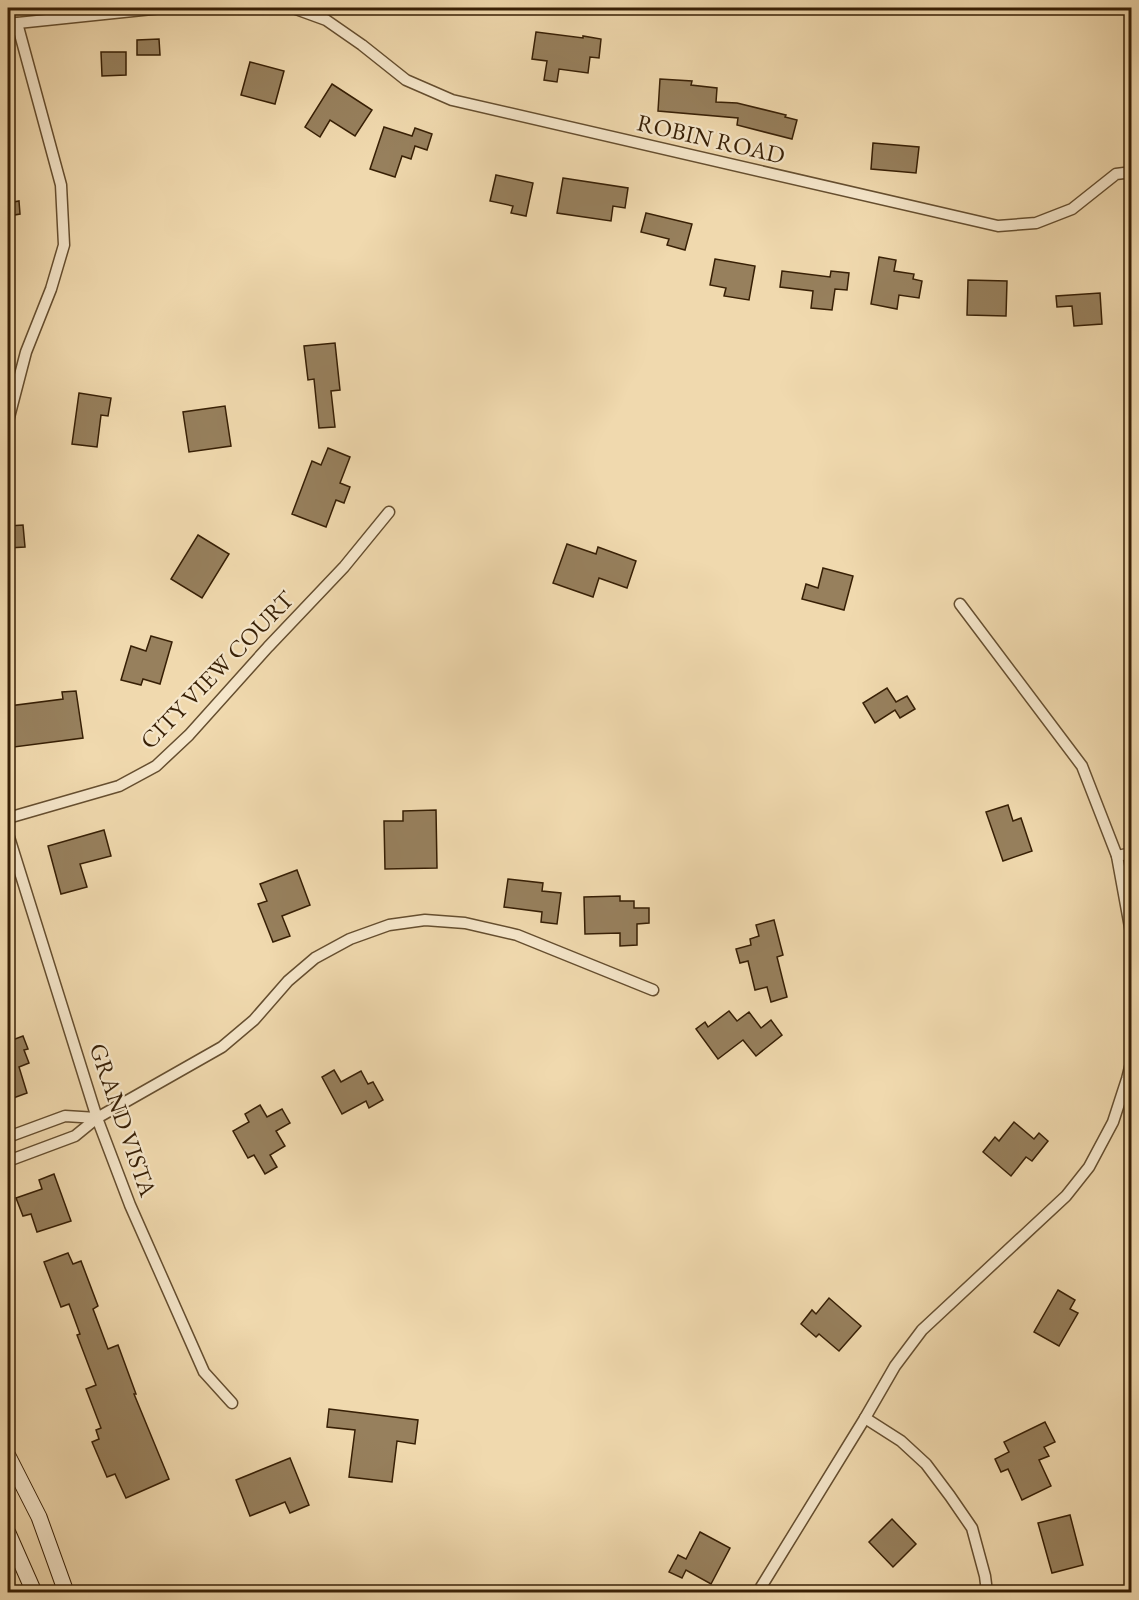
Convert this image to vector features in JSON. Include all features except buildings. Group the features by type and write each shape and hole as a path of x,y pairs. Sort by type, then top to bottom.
{"main road":[{"path":"8,1456 39,1517 66,1593"},
{"path":"8,1533 34,1593"}],"street":[{"path":"8,421 26,352 51,289 64,245 61,185 12,24 162,8"},
{"name":"ROBIN ROAD","path":"293,8 326,20 406,80 452,100 998,226 1036,223 1045,220 1072,209 1116,174 1131,172"},
{"name":"CITY VIEW COURT","path":"8,818 120,786 156,766 189,735 344,567 389,512"},
{"path":"960,604 1082,766 1117,856 1131,938"},
{"name":"GRAND VISTA","path":"8,834 97,1118 130,1205 204,1372 232,1403"},
{"path":"1117,856 1131,853"},
{"path":"8,1161 75,1136 97,1118 222,1047 254,1020 288,981 315,958 350,939 389,925 425,920 465,923 517,935 653,990"},
{"path":"758,1593 895,1366 922,1330 1066,1196 1089,1167 1113,1122 1131,1059"},
{"path":"8,1137 65,1116 97,1118"},
{"path":"865,1418 901,1442 926,1464 972,1527 985,1576 987,1593"}]}
